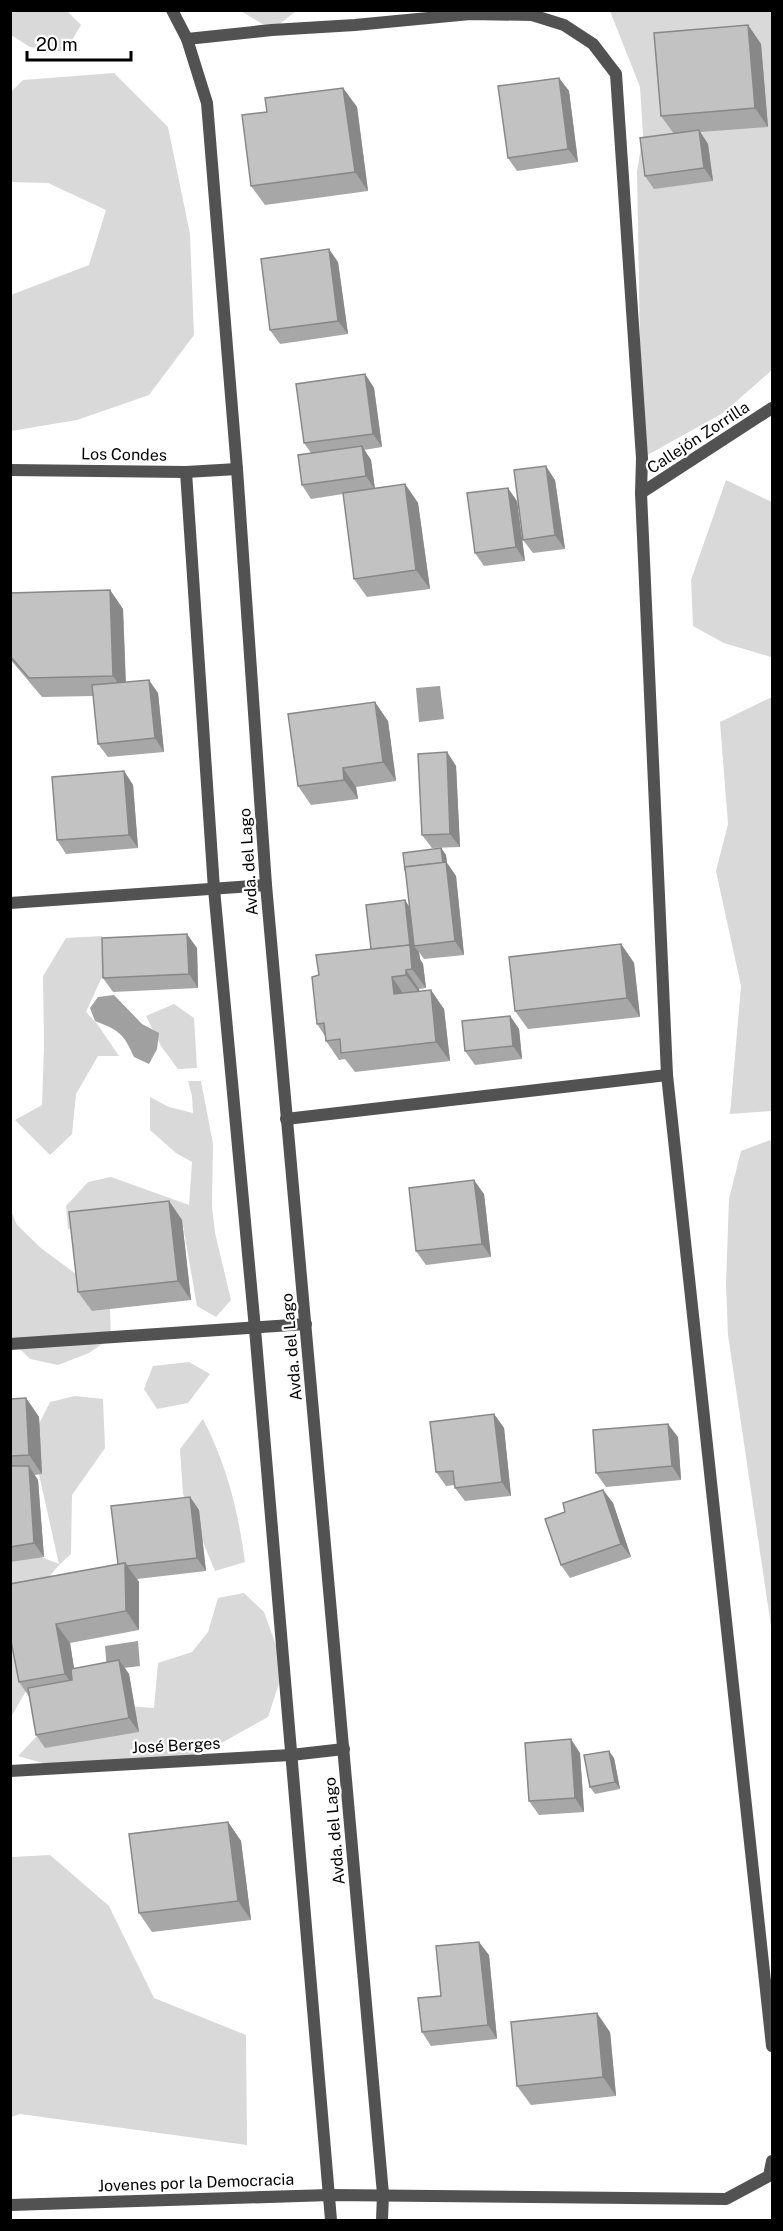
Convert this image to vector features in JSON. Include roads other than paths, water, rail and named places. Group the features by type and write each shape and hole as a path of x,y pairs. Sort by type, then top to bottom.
{"street":[{"name":"Avda. del Lago","path":"172,10 187,39 207,103 237,470 266,885 383,2194 382,2220"},
{"path":"187,39 470,14 532,15 564,25 593,44 616,74 642,458 641,493 667,1075 772,2046"},
{"name":"Callejón Zorrilla","path":"641,493 772,408"},
{"name":"Los Condes","path":"10,470 186,472 237,470"},
{"path":"186,472 214,889 255,1329 331,2220"},
{"path":"10,903 266,885"},
{"path":"286,1119 667,1075"},
{"path":"10,1344 306,1324"},
{"name":"José Berges","path":"10,1771 291,1755 344,1749"},
{"name":"Jovenes por la Democracia","path":"10,2205 330,2194 726,2199 769,2176 772,2161"}]}
